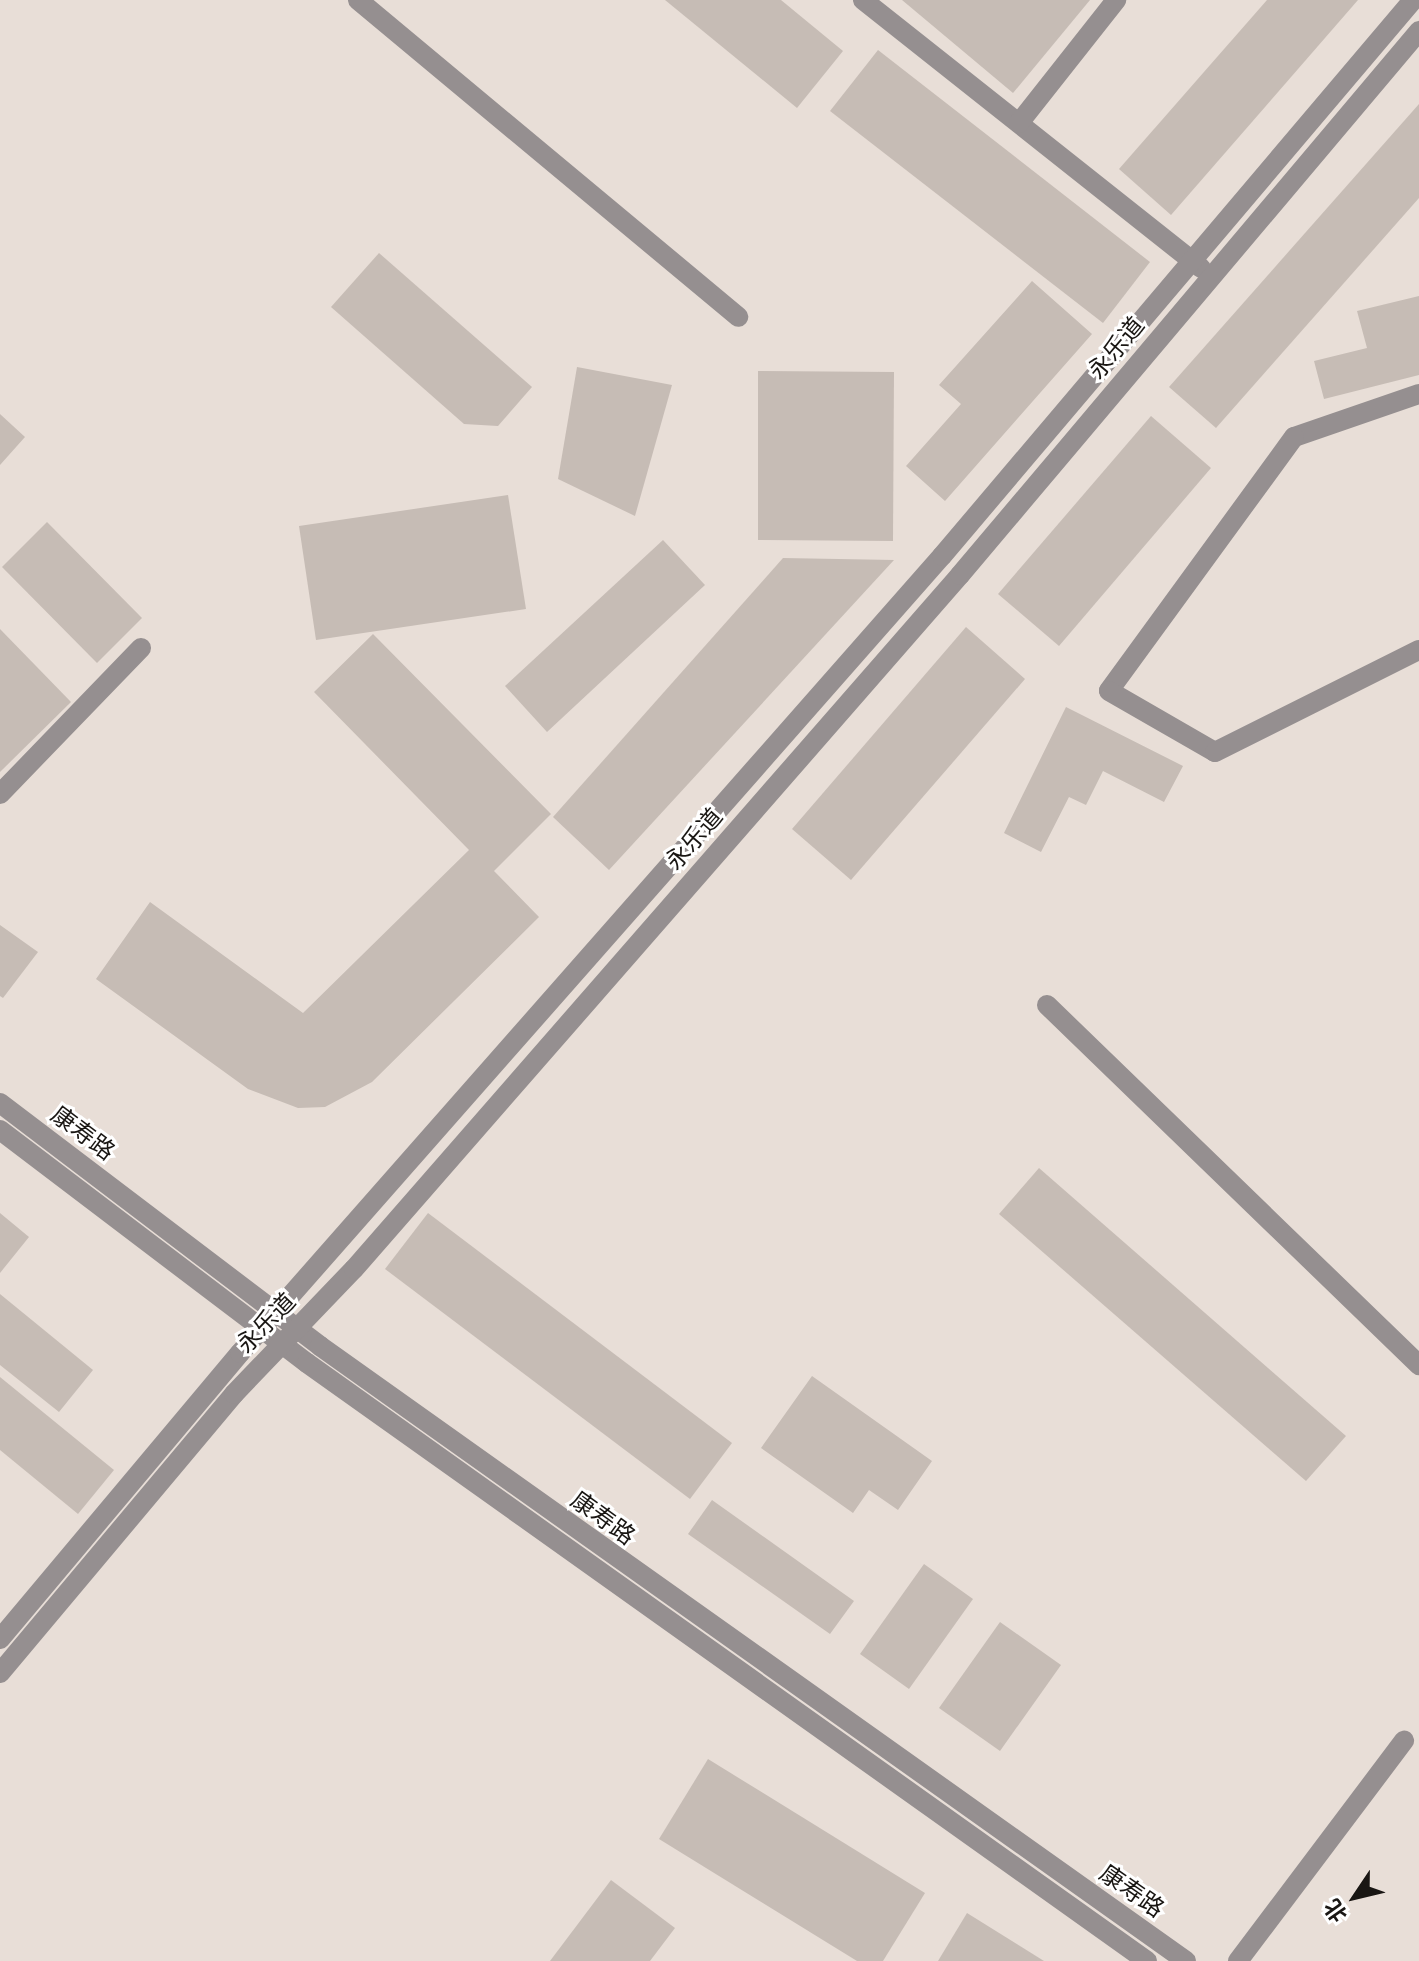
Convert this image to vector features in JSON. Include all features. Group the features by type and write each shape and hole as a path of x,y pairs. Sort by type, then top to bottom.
{"street":[{"path":"358,0 738,317"},
{"path":"863,0 1211,276"},
{"path":"1019,123 1116,0"},
{"name":"永乐道","path":"0,1639 263,1330 1413,0"},
{"name":"永乐道","path":"0,1673 281,1344 960,575 1419,31"},
{"path":"1419,394 1294,437 1109,691 1215,752 1419,650"},
{"path":"0,794 141,648"},
{"path":"1047,1005 1419,1365"},
{"name":"康寿路","path":"0,1103 297,1328 1186,1961"},
{"name":"康寿路","path":"0,1130 281,1344 1147,1961"},
{"path":"1238,1961 1404,1741"}],"building":[{"path":"665,0 781,0 843,51 797,108"},
{"path":"902,0 1090,0 1013,93"},
{"path":"1267,0 1358,0 1171,215 1119,169"},
{"path":"878,50 1150,262 1103,323 830,111"},
{"path":"1419,104 1419,198 1216,428 1169,387"},
{"path":"379,253 532,387 498,426 464,424 331,307"},
{"path":"1032,281 1092,334 945,501 906,466 961,404 939,385"},
{"path":"1419,296 1419,375 1324,399 1314,361 1367,348 1357,311"},
{"path":"577,367 672,385 635,516 558,479"},
{"path":"758,371 894,372 893,541 758,540"},
{"path":"0,414 25,437 0,465"},
{"path":"1151,416 1211,468 1059,646 998,594"},
{"path":"508,495 526,609 316,640 299,526"},
{"path":"47,522 142,618 97,663 2,567"},
{"path":"663,540 705,585 547,732 505,686"},
{"path":"783,558 894,560 609,870 553,817"},
{"path":"966,627 1025,679 851,880 792,829"},
{"path":"0,629 71,702 0,772"},
{"path":"373,634 551,814 494,871 539,917 372,1082 325,1107 298,1108 248,1089 96,979 150,902 303,1013 469,850 314,692"},
{"path":"1066,707 1183,766 1164,802 1103,771 1086,805 1069,797 1041,852 1004,833"},
{"path":"0,925 38,952 3,998 0,996"},
{"path":"1039,1168 1346,1436 1306,1481 999,1214"},
{"path":"0,1213 29,1237 0,1273"},
{"path":"428,1213 732,1443 690,1499 385,1269"},
{"path":"0,1294 93,1370 59,1412 0,1365"},
{"path":"812,1376 932,1461 898,1510 869,1490 853,1513 761,1448"},
{"path":"0,1377 114,1470 78,1514 0,1450"},
{"path":"712,1500 854,1601 830,1634 688,1534"},
{"path":"924,1564 973,1599 909,1689 860,1654"},
{"path":"1000,1622 1061,1665 1000,1751 939,1708"},
{"path":"708,1759 925,1893 883,1961 857,1961 659,1839"},
{"path":"611,1880 675,1928 650,1961 550,1961"},
{"path":"967,1913 1044,1961 938,1961"}]}
